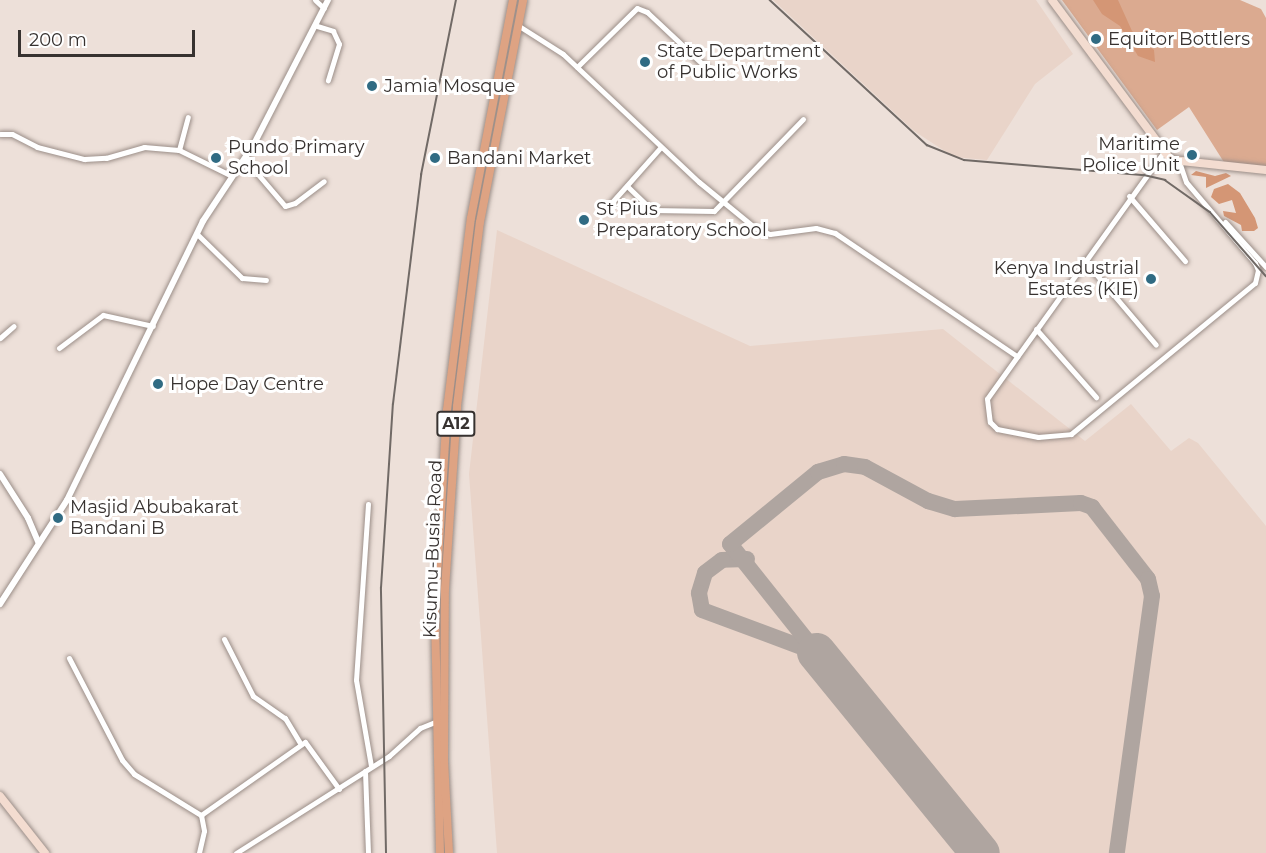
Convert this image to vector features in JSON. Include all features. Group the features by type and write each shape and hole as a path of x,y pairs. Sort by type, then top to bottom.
{"highway":[{"name":"Kisumu-Busia Road","path":"440,853 435,722 438,522 453,350 472,206 513,0"},
{"name":"Kisumu-Busia Road","path":"449,853 444,760 445,589 457,406 480,222 523,0"}],"main road":[{"path":"1052,0 1163,153 1179,162 1266,170"},
{"path":"0,796 45,853"}],"street":[{"path":"315,0 324,8"},
{"path":"0,604 67,501 197,234 244,158 317,26 328,0"},
{"path":"577,67 637,8 647,12 712,73"},
{"path":"317,26 333,32 339,44 328,80"},
{"path":"519,26 549,43 661,147 754,227 770,234 816,228 835,233 1017,356"},
{"path":"180,150 188,117"},
{"path":"627,186 648,207 658,211 714,211 803,119"},
{"path":"0,134 12,134 37,147 84,159 106,158 144,147 180,150 232,176"},
{"path":"605,210 661,147"},
{"path":"1163,153 1129,196 987,399 990,422 1007,434 1055,438 1071,434 1254,283 1258,270 1255,263 1221,220 1186,182 1179,162"},
{"path":"244,158 285,206 295,203 324,181"},
{"path":"1129,196 1185,261"},
{"path":"1221,220 1239,235 1266,267"},
{"path":"197,234 242,278 266,280"},
{"path":"1084,260 1156,345"},
{"path":"59,348 103,315 153,326"},
{"path":"0,338 14,326"},
{"path":"1036,329 1096,397"},
{"path":"0,474 28,518 38,543"},
{"path":"368,504 357,680 371,766"},
{"path":"224,639 253,696 285,718 300,743 309,745 339,789"},
{"path":"69,658 128,767 158,790 201,815 204,831 199,853"},
{"path":"236,853 339,789 420,728 435,722"},
{"path":"201,815 300,743"},
{"path":"365,771 368,853"}],"shaded area":[{"path":"773,0 1036,0 1073,54 1035,84 987,160 954,157 914,131"},
{"path":"1062,0 1240,0 1261,9 1266,18 1266,170 1227,167 1189,107 1157,130"},
{"path":"1093,0 1118,0 1132,31 1154,50 1155,62 1138,56 1120,26 1102,14"},
{"path":"1196,171 1215,176 1226,173 1231,176 1206,188 1206,177 1191,175"},
{"path":"1228,184 1240,193 1255,218 1258,228 1254,231 1242,231 1241,225 1224,216 1223,211 1236,213 1232,200 1219,204 1211,197 1214,189"},
{"path":"497,230 750,346 943,329 1085,441 1131,404 1171,451 1189,438 1198,443 1266,526 1266,853 497,853 469,474"}],"taxiway":[{"path":"816,652 730,544 818,472 844,464 865,467 928,501 955,509 1081,503 1092,507 1148,579 1152,596 1117,853"},
{"path":"747,559 722,560 705,573 699,593 702,610 815,652"}],"runway":[{"path":"816,652 980,853"}],"railway":[{"path":"386,853 381,588 393,404 421,175 456,0"},
{"path":"770,0 927,145 964,160 1144,175 1165,180 1210,212 1266,276"}],"place":[{"name":"Equitor Bottlers","path":"1096,39"},
{"name":"State Department of Public Works","path":"645,62"},
{"name":"Jamia Mosque","path":"372,86"},
{"name":"Maritime Police Unit","path":"1192,155"},
{"name":"Pundo Primary School","path":"216,158"},
{"name":"Bandani Market","path":"435,158"},
{"name":"St Pius Preparatory School","path":"584,220"},
{"name":"Kenya Industrial Estates (KIE)","path":"1151,279"},
{"name":"Hope Day Centre","path":"158,384"},
{"name":"Masjid Abubakarat Bandani B","path":"58,518"}]}
